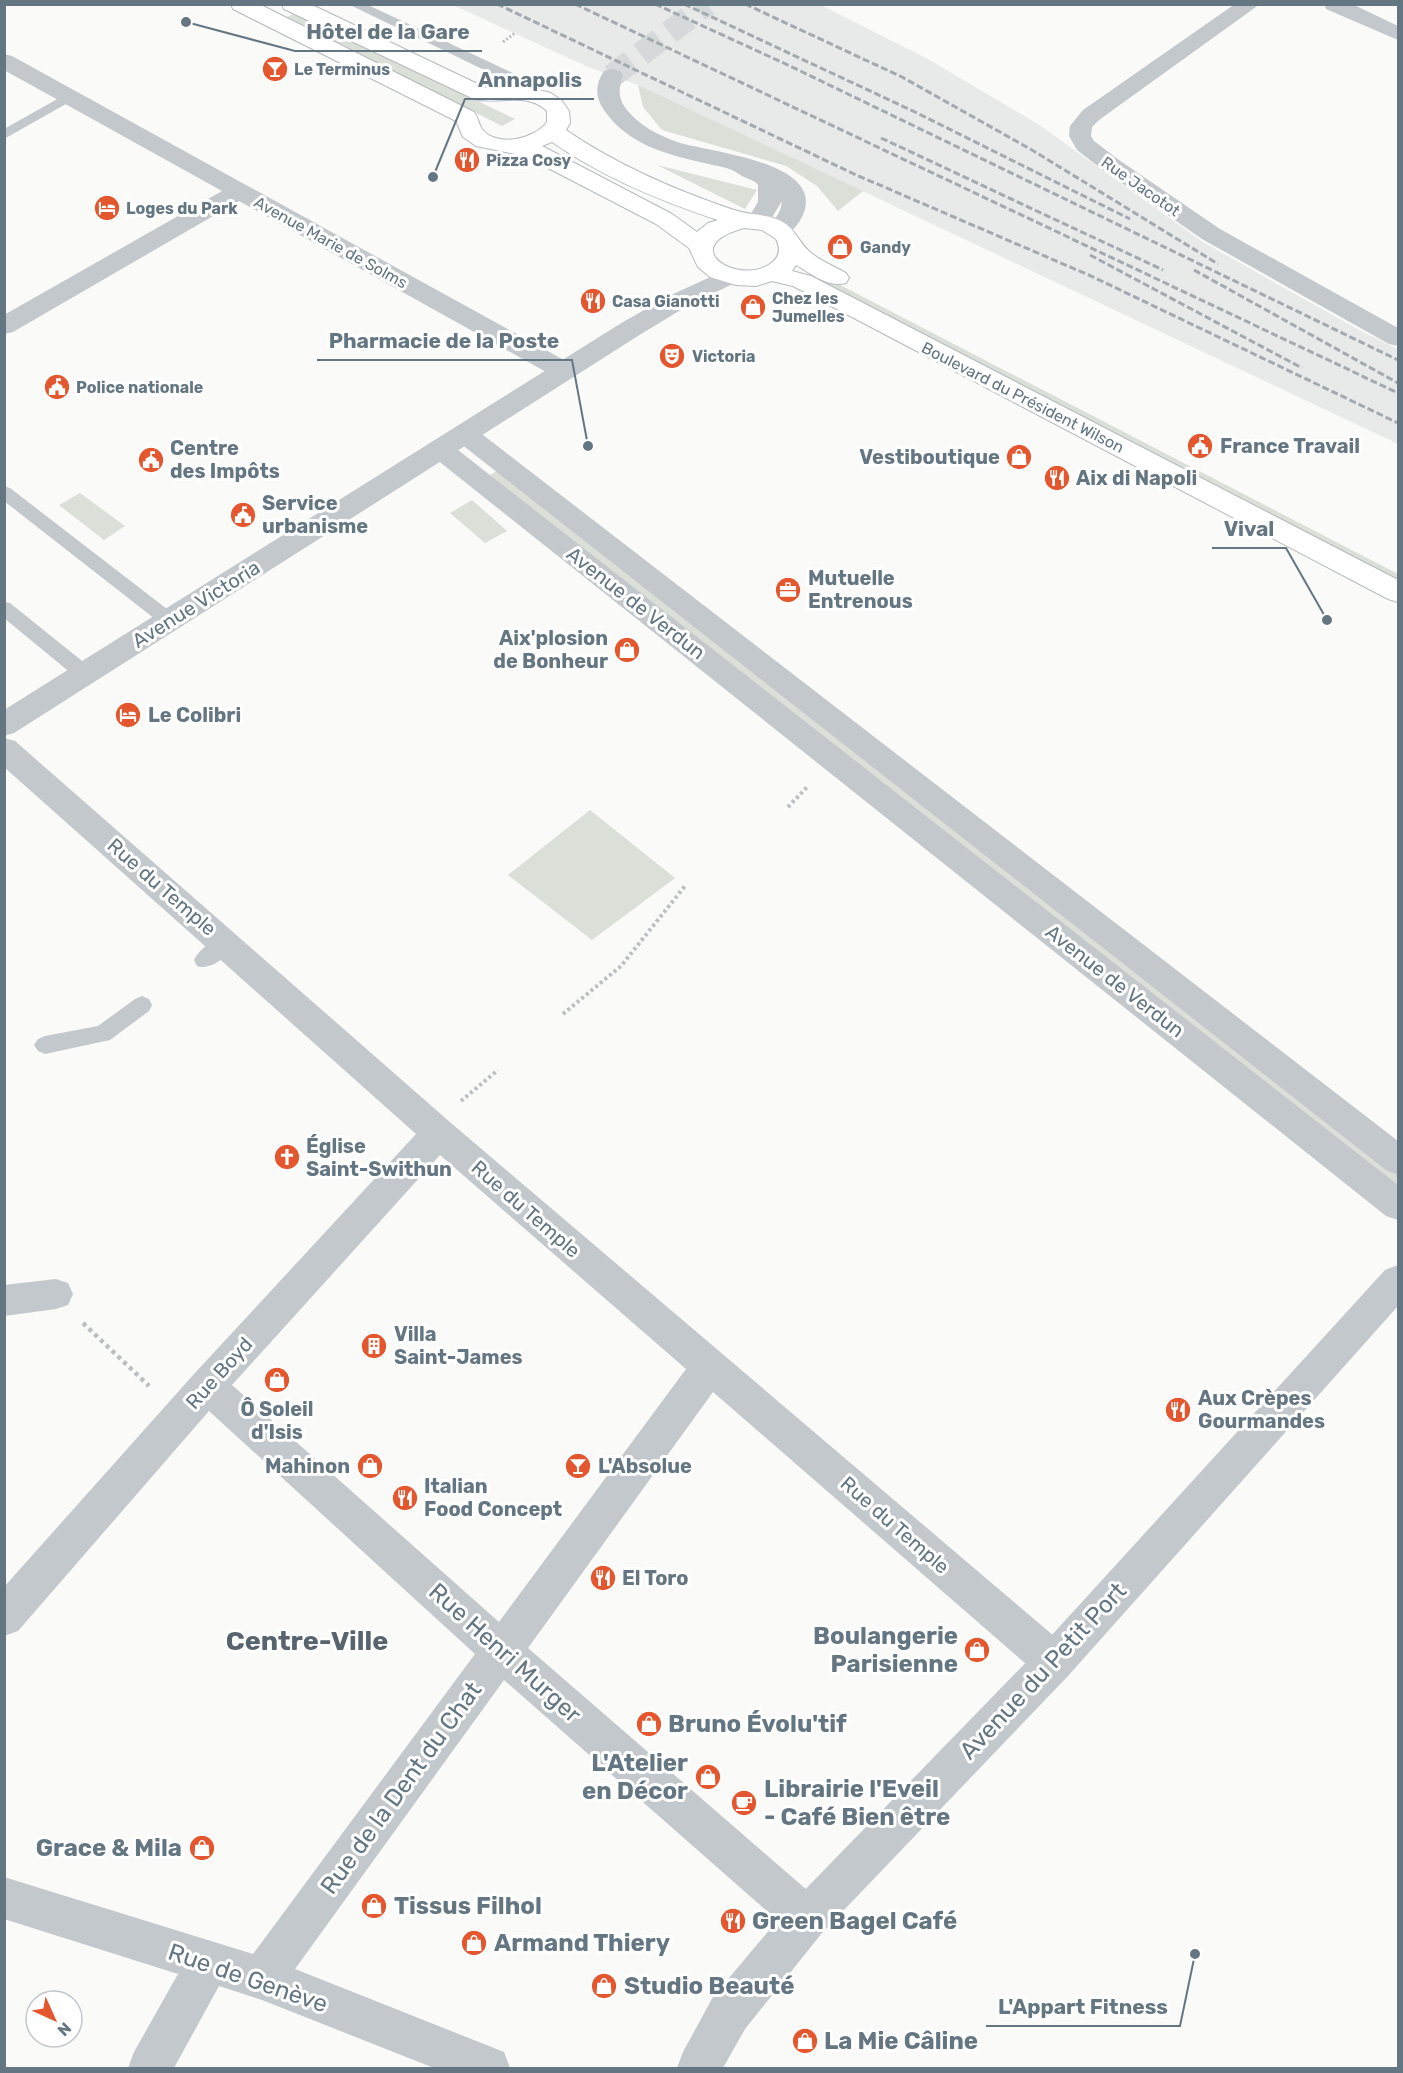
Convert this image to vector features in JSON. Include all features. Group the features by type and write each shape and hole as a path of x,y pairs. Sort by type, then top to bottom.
{"main road":[{"path":"241,4 466,117 467,126 472,135 483,141 533,152 664,219 700,245"},
{"path":"292,4 482,94 530,94 548,100 556,107 560,115 554,132 530,144 514,146"},
{"name":"Boulevard du Président Wilson","path":"554,132 612,165 671,194 768,231 803,259 826,272 1398,567"},
{"path":"714,228 768,231 791,258 773,273 760,277 720,272 700,254 700,245 705,236 714,228"},
{"name":"Boulevard du Président Wilson","path":"773,273 802,281 1398,592"}],"street":[{"name":"Rue Jacotot","path":"1250,4 1090,115 1081,126 1080,136 1085,145 1110,165 1211,234 1398,338"},
{"path":"1334,4 1398,34"},
{"name":"Avenue Marie de Solms","path":"4,61 564,371"},
{"path":"612,76 606,88 609,98 624,122 635,130 668,146 774,174 787,184 794,195 796,205 792,216 768,231"},
{"path":"4,326 240,191"},
{"name":"Avenue Victoria","path":"4,725 632,328 680,300 720,272"},
{"name":"Avenue de Verdun","path":"453,441 857,738 1398,1160"},
{"name":"Avenue de Verdun","path":"453,441 831,757 1398,1205"},
{"path":"831,757 857,738"},
{"name":"Rue du Temple","path":"4,749 215,951 438,1133 1054,1662"},
{"name":"Rue Boyd","path":"4,1617 180,1415 438,1133"},
{"name":"Avenue du Petit Port","path":"699,2068 729,2013 807,1917 1054,1662 1398,1281"},
{"path":"4,1301 56,1294"},
{"name":"Rue de la Dent du Chat","path":"262,1978 710,1366"},
{"name":"Rue Henri Murger","path":"207,1386 501,1651 807,1917"},
{"name":"Rue de Genève","path":"4,1898 262,1978 488,2068"},
{"path":"150,2068 209,1962"}],"lane":[{"path":"354,4 514,79 530,94"},
{"path":"4,135 68,97"},
{"path":"4,492 170,621"},
{"path":"4,608 85,674"},
{"path":"45,1045 103,1034 142,1005"}],"path":[{"path":"563,1014 621,966 684,886"},
{"path":"56,1294 89,1330 180,1415"}],"shaded area":[{"path":"453,5 821,5 926,58 1038,124 1203,242 1361,331 1398,349 1398,444 638,85 586,66"},
{"path":"295,13 515,119 502,126 287,17"},
{"path":"638,85 863,191 838,211 817,186 786,166 662,130 643,107"},
{"path":"657,165 757,190 745,209"},
{"path":"817,273 1398,574 1398,587 808,279"},
{"path":"498,470 1398,1174 1398,1189 866,785 489,476"},
{"path":"80,493 125,526 104,540 59,505"},
{"path":"472,500 507,531 485,543 450,513"},
{"path":"590,810 675,878 592,940 508,875"}],"tunnel":[{"path":"612,76 707,4"}],"railway":[{"path":"497,4 854,174 1091,276 1398,423"},
{"path":"575,4 1398,393"},
{"path":"655,4 790,66 1398,360"},
{"path":"684,4 915,112 1130,219"},
{"path":"745,4 902,77 1032,150 1218,264"},
{"path":"881,138 1163,270"},
{"path":"1090,255 1302,368"},
{"path":"1194,270 1398,383"}],"place":[{"name":"Hôtel de la Gare","path":"186,22"},
{"name":"Le Terminus","path":"275,69"},
{"name":"Pizza Cosy","path":"467,160"},
{"name":"Annapolis","path":"433,177"},
{"name":"Loges du Park","path":"107,208"},
{"name":"Gandy","path":"840,247"},
{"name":"Casa Gianotti","path":"593,301"},
{"name":"Chez les Jumelles","path":"753,307"},
{"name":"Victoria","path":"672,356"},
{"name":"Police nationale","path":"57,387"},
{"name":"Pharmacie de la Poste","path":"588,446"},
{"name":"France Travail","path":"1200,446"},
{"name":"Vestiboutique","path":"1019,457"},
{"name":"Centre des Impôts","path":"151,460"},
{"name":"Aix di Napoli","path":"1057,478"},
{"name":"Service urbanisme","path":"243,515"},
{"name":"Mutuelle Entrenous","path":"788,590"},
{"name":"Vival","path":"1327,620"},
{"name":"Aix'plosion de Bonheur","path":"627,650"},
{"name":"Le Colibri","path":"128,715"},
{"name":"Église Saint-Swithun","path":"287,1157"},
{"name":"Villa Saint-James","path":"374,1346"},
{"name":"Ô Soleil d'Isis","path":"277,1380"},
{"name":"Aux Crèpes Gourmandes","path":"1178,1410"},
{"name":"Mahinon","path":"370,1466"},
{"name":"L'Absolue","path":"578,1466"},
{"name":"Italian Food Concept","path":"405,1498"},
{"name":"El Toro","path":"603,1578"},
{"name":"Boulangerie Parisienne","path":"977,1650"},
{"name":"Bruno Évolu'tif","path":"649,1724"},
{"name":"L'Atelier en Décor","path":"708,1777"},
{"name":"Librairie l'Eveil - Café Bien être","path":"744,1803"},
{"name":"Grace & Mila","path":"202,1848"},
{"name":"Tissus Filhol","path":"374,1906"},
{"name":"Green Bagel Café","path":"733,1921"},
{"name":"Armand Thiery","path":"474,1943"},
{"name":"L'Appart Fitness","path":"1195,1954"},
{"name":"Studio Beauté","path":"604,1986"},
{"name":"La Mie Câline","path":"805,2041"}],"district":[{"name":"Centre-Ville","path":"307,1641"}]}
